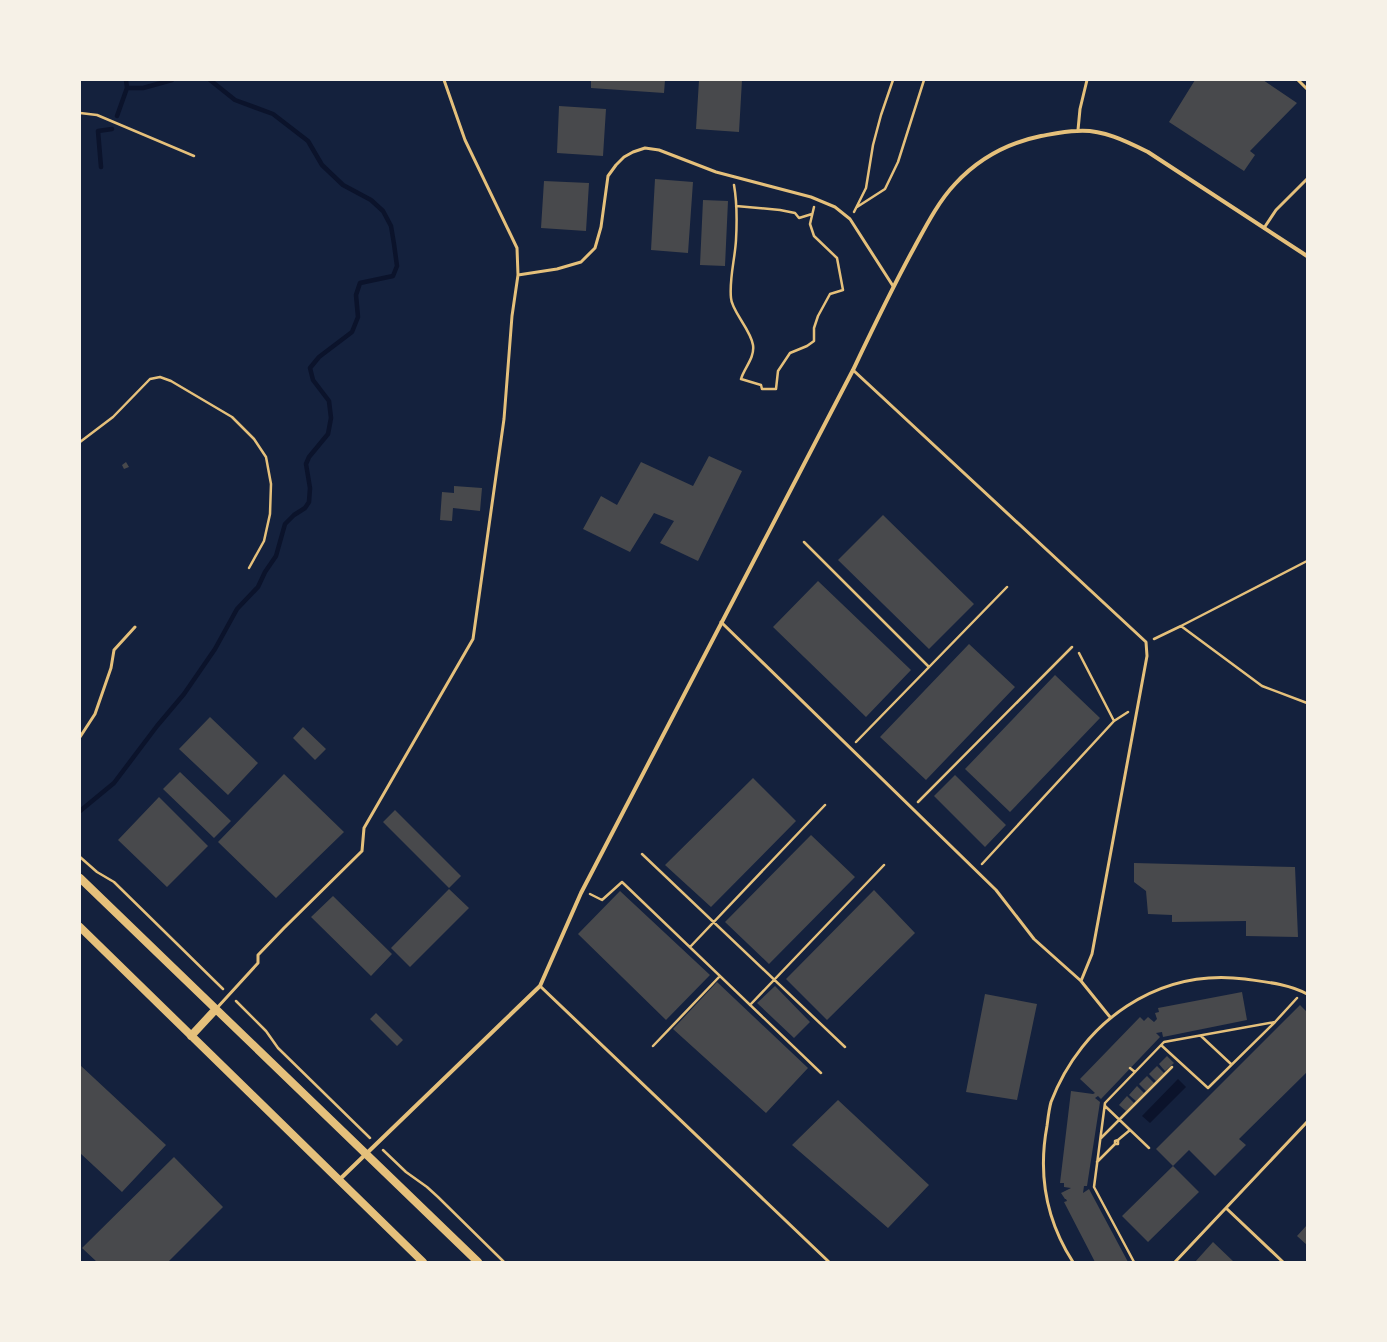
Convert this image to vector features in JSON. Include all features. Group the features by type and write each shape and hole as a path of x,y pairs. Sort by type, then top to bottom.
{"main road":[{"path":"80,878 478,1262"},
{"path":"80,927 424,1262"},
{"path":"191,1036 216,1009"}],"street":[{"path":"339,1180 540,986 582,890 853,370 893,286 926,226 954,184 971,168 993,153 1010,145 1032,138 1078,130 1106,134 1148,152 1307,256"}],"lane":[{"path":"216,1009 258,963 258,955 362,851 364,828 473,639 504,419 512,316 518,275 517,248 465,140 444,80"},
{"path":"1078,130 1080,109 1087,80"},
{"path":"1298,80 1307,89"},
{"path":"518,275 557,269 581,262 595,248 601,227 608,176 616,164 624,157 645,148 659,150 716,172 816,199 834,207 850,219 893,286"},
{"path":"1264,228 1276,210 1307,179"},
{"path":"853,370 1146,642 1147,656 1092,954 1081,981"},
{"path":"721,622 996,890 1034,939 1081,981 1110,1017"},
{"path":"80,737 95,714 111,668 114,650 135,627"},
{"path":"1073,1262 1062,1245 1049,1210 1043,1181 1043,1144 1051,1103 1066,1069 1085,1042 1110,1017 1141,997 1176,984 1206,978 1235,978 1270,982 1307,994"},
{"path":"540,986 829,1262"},
{"path":"1175,1262 1307,1122"},
{"path":"1226,1208 1283,1262"}],"path":[{"path":"850,219 866,188 873,145 893,80"},
{"path":"857,206 885,189 898,162 924,80"},
{"path":"80,113 97,115 194,156"},
{"path":"732,176 736,206 736,240 730,286 730,300 745,325 753,345 751,359 741,380 761,385 762,389 776,389 778,371 790,353 807,346 814,341 814,328 818,316 830,294 843,290 837,258 814,236 810,224 816,199"},
{"path":"736,206 780,210 795,213 799,218 813,214"},
{"path":"80,442 113,417 150,380 160,377 170,381 232,418 254,439 266,458 271,484 270,514 264,541 249,568"},
{"path":"804,542 929,668"},
{"path":"1146,642 1181,626 1307,561"},
{"path":"850,748 1007,587"},
{"path":"1181,626 1262,686 1307,703"},
{"path":"912,808 1072,647"},
{"path":"1079,653 1114,721"},
{"path":"977,871 1114,721 1138,705"},
{"path":"690,946 825,805"},
{"path":"642,854 845,1047"},
{"path":"80,857 97,872 114,882 219,984"},
{"path":"750,1005 884,865"},
{"path":"582,890 602,900 622,882 821,1073"},
{"path":"652,1046 720,976"},
{"path":"1161,1045 1208,1088 1303,992"},
{"path":"243,1008 266,1032 278,1048 354,1122"},
{"path":"1134,1262 1094,1187 1105,1103 1164,1042 1275,1022"},
{"path":"1201,1035 1231,1064"},
{"path":"1100,1138 1172,1067"},
{"path":"1130,1068 1134,1072"},
{"path":"1105,1106 1149,1148"},
{"path":"1097,1162 1115,1144 1115,1141 1130,1130"},
{"path":"406,1172 427,1187 504,1262"}],"water":[{"path":"1178,1079 1186,1087 1150,1123 1142,1116"}],"building":[{"path":"591,80 665,80 664,93 591,88"},
{"path":"699,80 742,80 739,132 696,129"},
{"path":"1195,80 1263,80 1297,103 1250,151 1255,155 1244,171 1169,122"},
{"path":"559,106 606,109 603,156 557,153"},
{"path":"655,179 693,182 688,253 651,250"},
{"path":"544,181 589,183 586,231 541,228"},
{"path":"703,200 728,201 725,266 700,265"},
{"path":"709,456 742,471 698,561 660,543 674,521 654,513 630,552 583,529 601,496 617,505 641,462 693,486"},
{"path":"126,462 129,467 124,469 122,465"},
{"path":"454,486 482,488 480,511 453,508 452,521 440,520 442,492 454,493"},
{"path":"883,515 974,604 929,649 838,560"},
{"path":"818,581 911,670 866,717 773,627"},
{"path":"969,644 1015,687 926,780 880,737"},
{"path":"1055,675 1100,718 1010,812 965,769"},
{"path":"210,717 258,763 228,795 179,749"},
{"path":"303,727 326,749 315,760 293,738"},
{"path":"180,772 231,821 214,838 163,789"},
{"path":"284,774 344,832 276,898 218,842"},
{"path":"955,775 1006,825 985,847 934,796"},
{"path":"753,778 796,821 711,907 665,865"},
{"path":"159,797 208,846 167,887 118,840"},
{"path":"395,810 461,876 449,888 383,822"},
{"path":"811,835 855,877 769,964 725,922"},
{"path":"1134,863 1295,867 1298,937 1246,936 1246,921 1172,922 1172,915 1148,914 1146,891 1134,882"},
{"path":"449,889 469,908 410,967 391,948"},
{"path":"874,890 915,933 827,1020 786,979"},
{"path":"620,891 710,975 666,1020 578,934"},
{"path":"333,896 392,954 371,976 311,917"},
{"path":"717,982 808,1068 766,1113 673,1029"},
{"path":"775,986 810,1022 794,1038 757,1003"},
{"path":"1242,992 1247,1020 1163,1037 1162,1032 1156,1033 1160,1037 1101,1099 1098,1096 1095,1098 1100,1102 1087,1186 1084,1186 1083,1193 1089,1189 1128,1262 1095,1262 1064,1202 1067,1201 1061,1193 1071,1188 1064,1187 1064,1183 1060,1183 1071,1091 1095,1093 1080,1079 1140,1017 1144,1021 1148,1017 1154,1022 1157,1019 1155,1013 1159,1012 1158,1008"},
{"path":"985,994 1037,1004 1017,1100 966,1092"},
{"path":"1300,1005 1307,1012 1307,1072 1239,1139 1246,1145 1215,1176 1189,1150 1173,1166 1156,1149"},
{"path":"376,1013 403,1040 397,1046 370,1019"},
{"path":"1167,1056 1174,1063 1165,1071 1159,1064"},
{"path":"80,1065 166,1145 122,1192 80,1153"},
{"path":"1157,1066 1164,1073 1156,1081 1149,1074"},
{"path":"1147,1076 1154,1083 1146,1091 1139,1084"},
{"path":"1137,1086 1144,1093 1136,1101 1129,1095"},
{"path":"1127,1096 1134,1103 1126,1111 1119,1105"},
{"path":"838,1100 929,1185 888,1228 792,1145"},
{"path":"174,1157 223,1207 168,1262 97,1262 82,1248"},
{"path":"1173,1166 1199,1192 1148,1242 1122,1216"},
{"path":"1307,1225 1307,1245 1297,1236"},
{"path":"1213,1242 1234,1262 1195,1262"}],"waterway":[{"path":"126,80 127,88 143,88 172,80"},
{"path":"80,811 114,783 157,726 184,694 215,649 237,609 258,587 265,572 276,556 285,524 294,515 305,508 309,502 310,488 306,464 309,457 328,434 331,418 329,401 313,380 310,368 319,357 352,332 358,317 356,295 360,283 393,276 397,266 391,226 383,211 371,200 343,185 322,165 308,141 273,114 235,100 210,80"},
{"path":"117,116 127,88"},
{"path":"101,167 98,131 112,129"}]}
